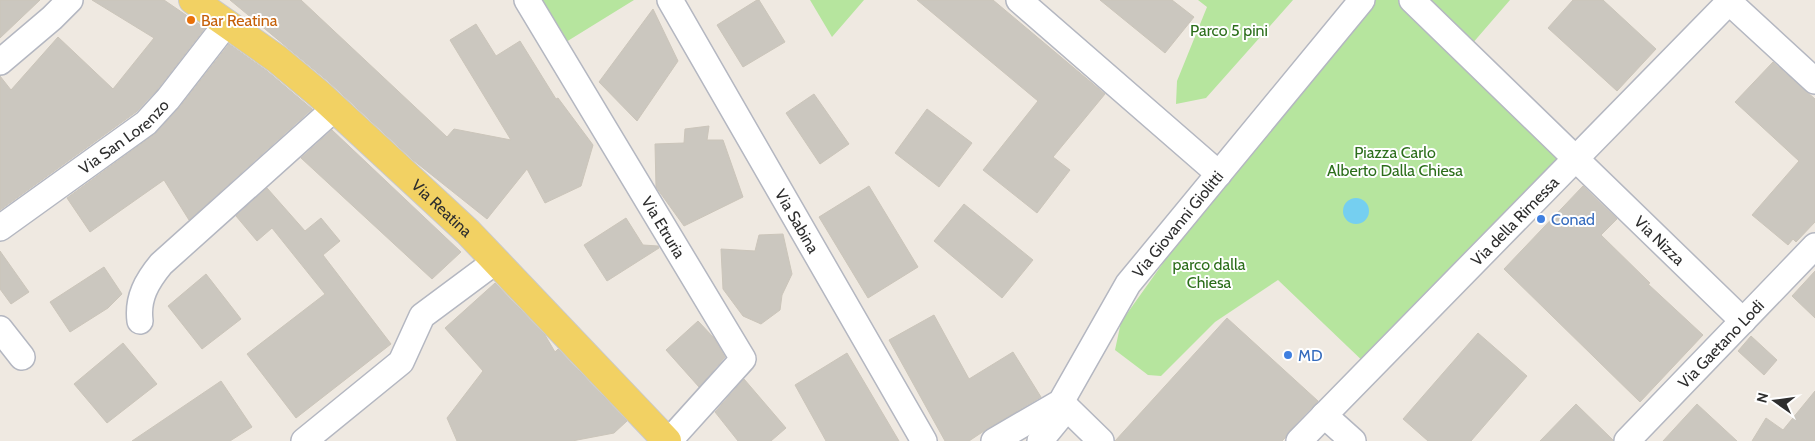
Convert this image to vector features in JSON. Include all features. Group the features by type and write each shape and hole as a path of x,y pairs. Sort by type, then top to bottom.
{"main road":[{"name":"Via Reatina","path":"194,0 277,59 335,108 468,232 668,441"}],"street":[{"path":"0,62 43,26 70,0"},
{"name":"Via Etruria","path":"526,0 743,359 668,441"},
{"name":"Via Sabina","path":"670,0 924,441"},
{"path":"1020,0 1219,174"},
{"name":"Via Giovanni Giolitti","path":"1040,441 1064,405 1128,284 1362,0"},
{"path":"1412,0 1576,160"},
{"path":"1728,1 1815,80"},
{"name":"Via della Rimessa","path":"1298,441 1576,160 1728,1"},
{"name":"Via San Lorenzo","path":"0,228 146,123 168,99 227,23"},
{"path":"140,322 141,298 146,286 161,264 335,108"},
{"name":"Via Nizza","path":"1576,160 1743,321"},
{"name":"Via Gaetano Lodi","path":"1627,441 1815,246"},
{"path":"304,441 401,362 422,316 496,261"},
{"path":"0,329 22,357"},
{"path":"994,441 1064,405 1101,441"},
{"path":"1324,415 1353,441"}],"green space":[{"path":"540,0 634,0 566,42"},
{"path":"810,0 864,0 832,37"},
{"name":"Parco 5 pini","path":"1198,0 1293,0 1206,98 1176,104 1177,81 1207,7"},
{"name":"Piazza Carlo Alberto Dalla Chiesa","path":"1362,0 1510,0 1465,52 1576,160 1370,368 1278,280 1215,322 1161,376 1148,375 1115,350 1121,322 1203,207"}],"water":[{"path":"1356,198 1365,202 1369,211 1365,220 1356,224 1347,220 1343,211 1347,202"}],"building":[{"path":"0,0 40,0 0,38"},
{"path":"92,0 164,0 205,28 157,90 136,112 0,210 0,76 11,90 58,37 113,89 154,38"},
{"path":"230,0 301,0 447,137 454,129 511,140 450,40 476,24 496,56 520,41 556,99 558,98 593,145 581,186 545,203 527,169 487,219 413,160 329,82"},
{"path":"759,0 785,42 743,67 717,25"},
{"path":"917,0 993,0 1105,94 1053,157 1070,170 1037,213 983,170 1038,101"},
{"path":"1100,0 1172,0 1194,17 1165,53"},
{"path":"1573,0 1603,0 1656,49 1617,91 1548,28"},
{"path":"653,9 678,61 637,121 599,82"},
{"path":"229,44 267,71 312,109 189,220 164,180 90,232 67,198 156,133 179,108"},
{"path":"1773,62 1815,99 1815,222 1796,242 1793,239 1788,245 1752,215 1799,161 1735,102"},
{"path":"814,94 849,144 820,164 786,113"},
{"path":"927,109 972,143 939,187 895,153"},
{"path":"709,126 707,140 723,140 743,197 684,226 656,187 655,144 684,143 685,129"},
{"path":"332,130 461,252 432,279 301,158"},
{"path":"869,186 918,267 868,298 819,217"},
{"path":"1583,186 1617,219 1601,235 1650,283 1648,284 1703,335 1640,402 1504,269"},
{"path":"267,188 305,231 321,218 340,241 323,255 391,344 296,418 247,354 325,294 272,228 257,241 236,216"},
{"path":"964,204 1033,260 1002,298 934,241"},
{"path":"626,218 643,245 658,246 659,248 607,281 584,245"},
{"path":"783,234 792,274 782,295 780,310 761,324 743,316 723,289 721,249 755,251 759,235"},
{"path":"0,251 29,292 11,304 0,289"},
{"path":"104,267 122,294 108,308 70,332 50,302"},
{"path":"1815,271 1815,318 1792,296"},
{"path":"206,274 241,319 202,349 168,306"},
{"path":"495,283 545,335 555,352 558,349 627,421 614,433 572,441 457,441 447,418 483,371 445,328"},
{"path":"934,315 969,379 1013,352 1041,397 969,441 945,441 889,340"},
{"path":"1227,318 1318,401 1289,431 1285,438 1282,441 1115,441"},
{"path":"698,321 714,338 725,357 699,387 666,350"},
{"path":"1478,333 1527,376 1471,441 1428,441 1403,419"},
{"path":"1751,336 1777,360 1764,375 1738,351"},
{"path":"123,343 157,384 107,423 74,384"},
{"path":"847,353 899,441 826,441 795,385"},
{"path":"744,379 786,428 771,441 738,441 715,412"},
{"path":"221,381 252,427 230,441 132,441"},
{"path":"1815,391 1815,441 1752,441 1766,418 1783,430"},
{"path":"1576,404 1613,440 1613,441 1540,441"},
{"path":"1697,404 1737,441 1663,441"}],"place":[{"name":"Bar Reatina","path":"191,20"},
{"name":"Conad","path":"1541,219"},
{"name":"MD","path":"1288,355"}],"park label":[{"name":"parco dalla Chiesa","path":"1209,273"}]}
